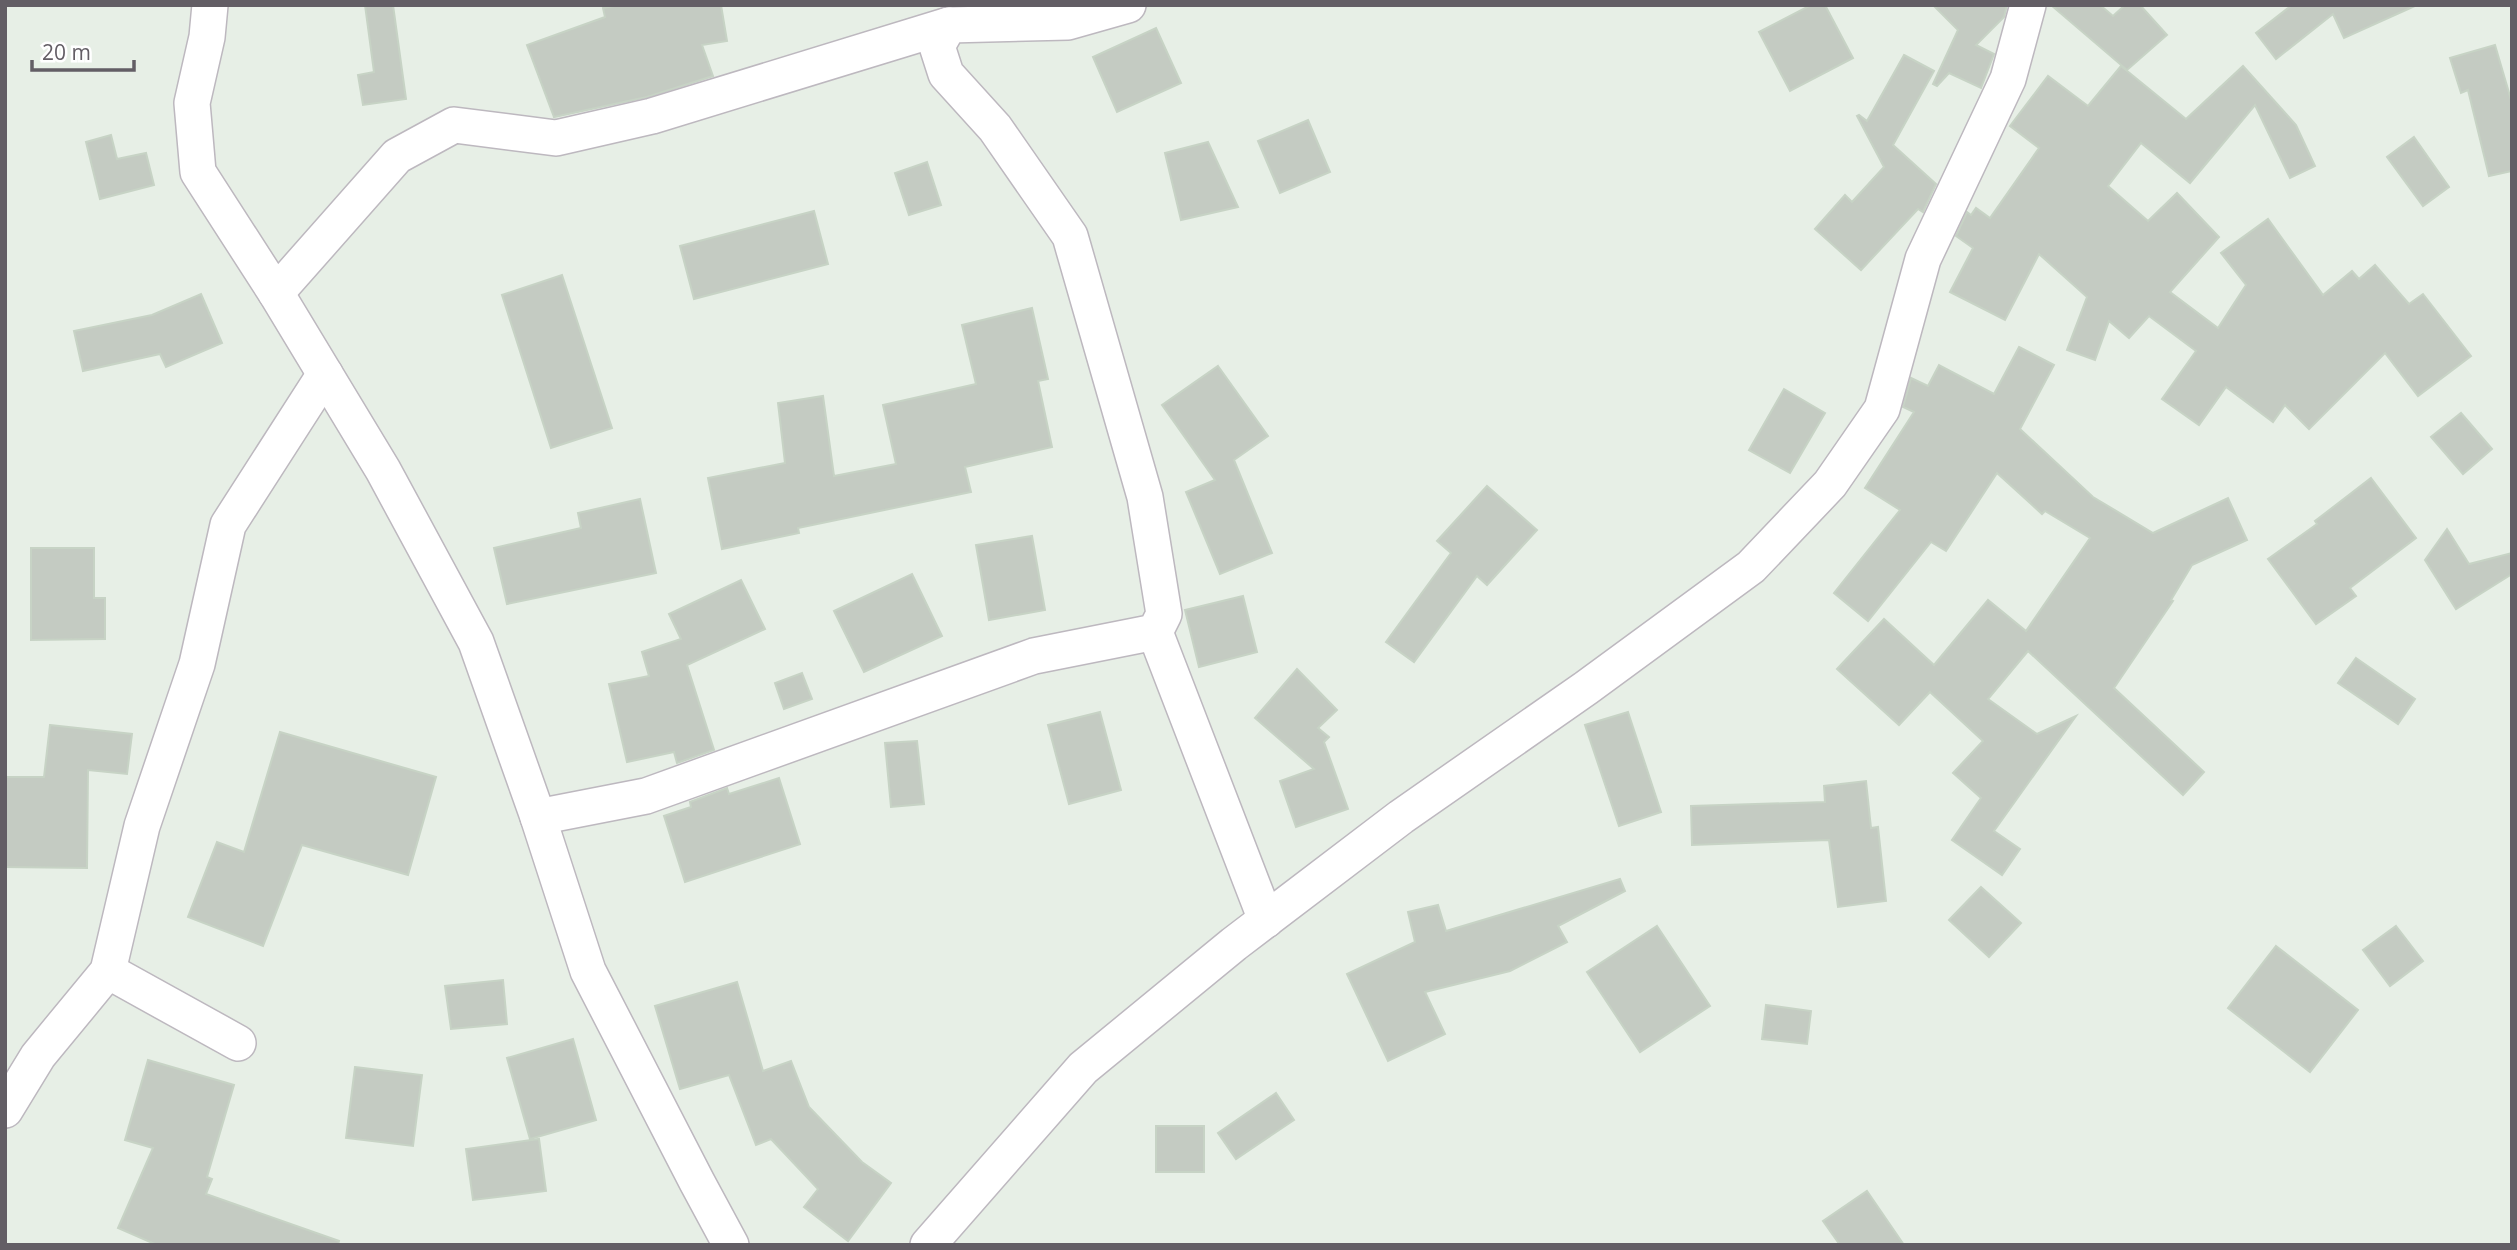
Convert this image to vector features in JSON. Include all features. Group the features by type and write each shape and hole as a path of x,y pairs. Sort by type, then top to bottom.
{"street":[{"path":"210,5 207,37 192,103 198,172 276,293 383,470 477,642 588,971 696,1182 732,1245"},
{"path":"276,293 397,156 454,125 556,138 652,116 949,24 1068,22 1128,5"},
{"path":"929,1245 1083,1068 1266,919 1401,817 1586,688 1751,566 1830,484 1882,409 1923,259 2008,79 2028,5"},
{"path":"949,24 937,46 946,74 995,128 1070,236 1144,497 1164,614 1155,632 1266,919"},
{"path":"5,1110 38,1056 108,971 142,826 197,664 228,525 325,374"},
{"path":"538,817 646,796 1034,656 1155,632"},
{"path":"108,971 238,1043"}],"building":[{"path":"365,5 393,5 406,99 363,105 358,75 374,72"},
{"path":"620,5 721,5 727,41 702,45 713,76 647,97 554,117 527,45 605,17 603,8"},
{"path":"1811,5 1825,5 1853,58 1790,91 1759,32"},
{"path":"1933,5 2007,5 2004,17 1976,45 1994,54 1981,88 1949,73 1937,86 1933,84 1958,30"},
{"path":"2051,5 2100,5 2113,16 2125,5 2140,5 2167,35 2127,70"},
{"path":"2292,5 2417,5 2344,38 2333,14 2276,59 2256,33"},
{"path":"1156,28 1181,83 1117,112 1093,57"},
{"path":"2495,45 2512,103 2512,171 2489,176 2468,90 2461,93 2450,58"},
{"path":"1904,55 1934,71 1893,145 1936,184 1923,212 1918,209 1861,270 1815,229 1845,195 1852,202 1884,167 1857,116 1867,121"},
{"path":"2121,66 2186,119 2243,66 2296,125 2315,166 2290,178 2255,105 2190,183 2141,143 2108,186 2148,221 2177,193 2219,237 2170,292 2218,328 2246,285 2221,253 2268,219 2323,295 2352,271 2359,279 2375,265 2409,304 2423,294 2471,356 2418,396 2385,353 2309,429 2285,405 2273,422 2226,387 2199,425 2162,399 2196,351 2149,316 2129,338 2109,321 2095,360 2067,350 2087,297 2039,254 2005,320 1950,292 1973,248 1956,236 1967,212 1971,215 1976,208 1990,218 2039,148 2010,126 2048,76 2088,106"},
{"path":"1308,120 1330,172 1280,193 1258,141"},
{"path":"111,135 117,159 146,153 154,185 100,199 86,142"},
{"path":"2414,137 2449,187 2423,206 2387,157"},
{"path":"1208,142 1238,207 1181,220 1165,153"},
{"path":"927,162 941,205 909,215 895,173"},
{"path":"814,211 828,264 694,299 680,246"},
{"path":"562,275 612,428 551,448 502,295"},
{"path":"201,294 222,343 166,367 160,354 83,371 74,331 152,315"},
{"path":"1032,308 1048,379 1038,381 1052,447 965,467 971,492 798,528 799,533 722,549 708,478 785,463 778,403 823,396 834,476 896,464 883,405 976,384 962,325"},
{"path":"2019,347 2054,365 2020,429 2093,497 2153,533 2228,498 2247,540 2192,565 2171,600 2173,601 2114,688 2204,772 2183,795 2028,651 1988,699 2037,734 2076,716 1994,831 2020,849 2002,875 1952,840 1981,798 1953,773 1983,741 1930,692 1899,725 1837,669 1884,619 1934,665 1988,600 2026,631 2090,538 2045,511 2042,514 1997,473 1946,551 1931,542 1868,621 1834,593 1900,510 1865,488 1914,412 1903,407 1911,378 1928,386 1939,365 1994,394"},
{"path":"1218,366 1268,436 1234,460 1272,553 1220,574 1186,492 1215,480 1162,405"},
{"path":"1784,389 1825,413 1790,473 1749,450"},
{"path":"2461,413 2492,449 2463,474 2431,437"},
{"path":"2371,478 2416,538 2350,588 2356,596 2316,624 2268,559 2317,524 2315,521"},
{"path":"1487,486 1537,530 1487,585 1477,576 1414,662 1386,642 1451,553 1437,541"},
{"path":"640,499 656,573 507,604 494,548 581,528 578,513"},
{"path":"2447,529 2469,564 2512,553 2512,574 2456,609 2425,560"},
{"path":"1032,536 1045,610 989,620 976,545"},
{"path":"31,548 94,548 94,598 105,598 105,639 31,640"},
{"path":"912,574 942,636 864,672 834,611"},
{"path":"741,580 765,629 687,665 714,750 677,763 674,752 627,762 609,684 649,676 642,652 681,639 669,614"},
{"path":"1243,596 1257,652 1199,667 1185,610"},
{"path":"2356,658 2415,699 2398,724 2338,683"},
{"path":"1297,669 1337,710 1318,728 1329,737 1324,742 1348,809 1296,827 1280,781 1314,769 1255,718"},
{"path":"802,673 812,699 784,709 775,683"},
{"path":"1100,712 1121,790 1069,804 1048,725"},
{"path":"1628,712 1661,812 1619,826 1585,725"},
{"path":"50,725 132,734 127,774 88,770 87,868 5,867 6,777 44,777"},
{"path":"280,732 436,777 408,875 302,845 263,946 188,917 217,842 244,852"},
{"path":"917,741 924,804 891,807 885,743"},
{"path":"779,778 800,844 685,882 664,816 691,807 690,802 727,788 729,794"},
{"path":"1866,781 1871,828 1878,827 1886,901 1838,907 1829,840 1692,845 1691,806 1825,802 1824,786"},
{"path":"1620,879 1625,891 1558,926 1567,942 1510,971 1425,992 1445,1034 1388,1061 1347,974 1415,942 1408,912 1438,905 1446,931"},
{"path":"1981,887 2021,923 1989,957 1949,920"},
{"path":"1657,926 1710,1006 1640,1052 1587,972"},
{"path":"2396,926 2423,961 2390,986 2363,950"},
{"path":"2276,946 2358,1010 2310,1072 2228,1008"},
{"path":"503,980 507,1024 451,1029 445,986"},
{"path":"737,982 763,1071 791,1061 809,1107 862,1162 891,1183 848,1241 804,1207 818,1189 771,1139 756,1145 729,1075 680,1089 655,1006"},
{"path":"1766,1005 1811,1011 1807,1044 1762,1039"},
{"path":"573,1039 596,1120 530,1139 507,1058"},
{"path":"148,1060 234,1085 207,1177 212,1179 206,1194 339,1241 338,1245 157,1245 118,1228 153,1148 125,1140"},
{"path":"355,1067 422,1075 413,1146 346,1138"},
{"path":"1276,1093 1294,1120 1236,1159 1218,1133"},
{"path":"1156,1126 1204,1126 1204,1172 1156,1172"},
{"path":"539,1139 546,1191 473,1200 466,1149"},
{"path":"1867,1191 1904,1245 1840,1245 1823,1221"}]}
